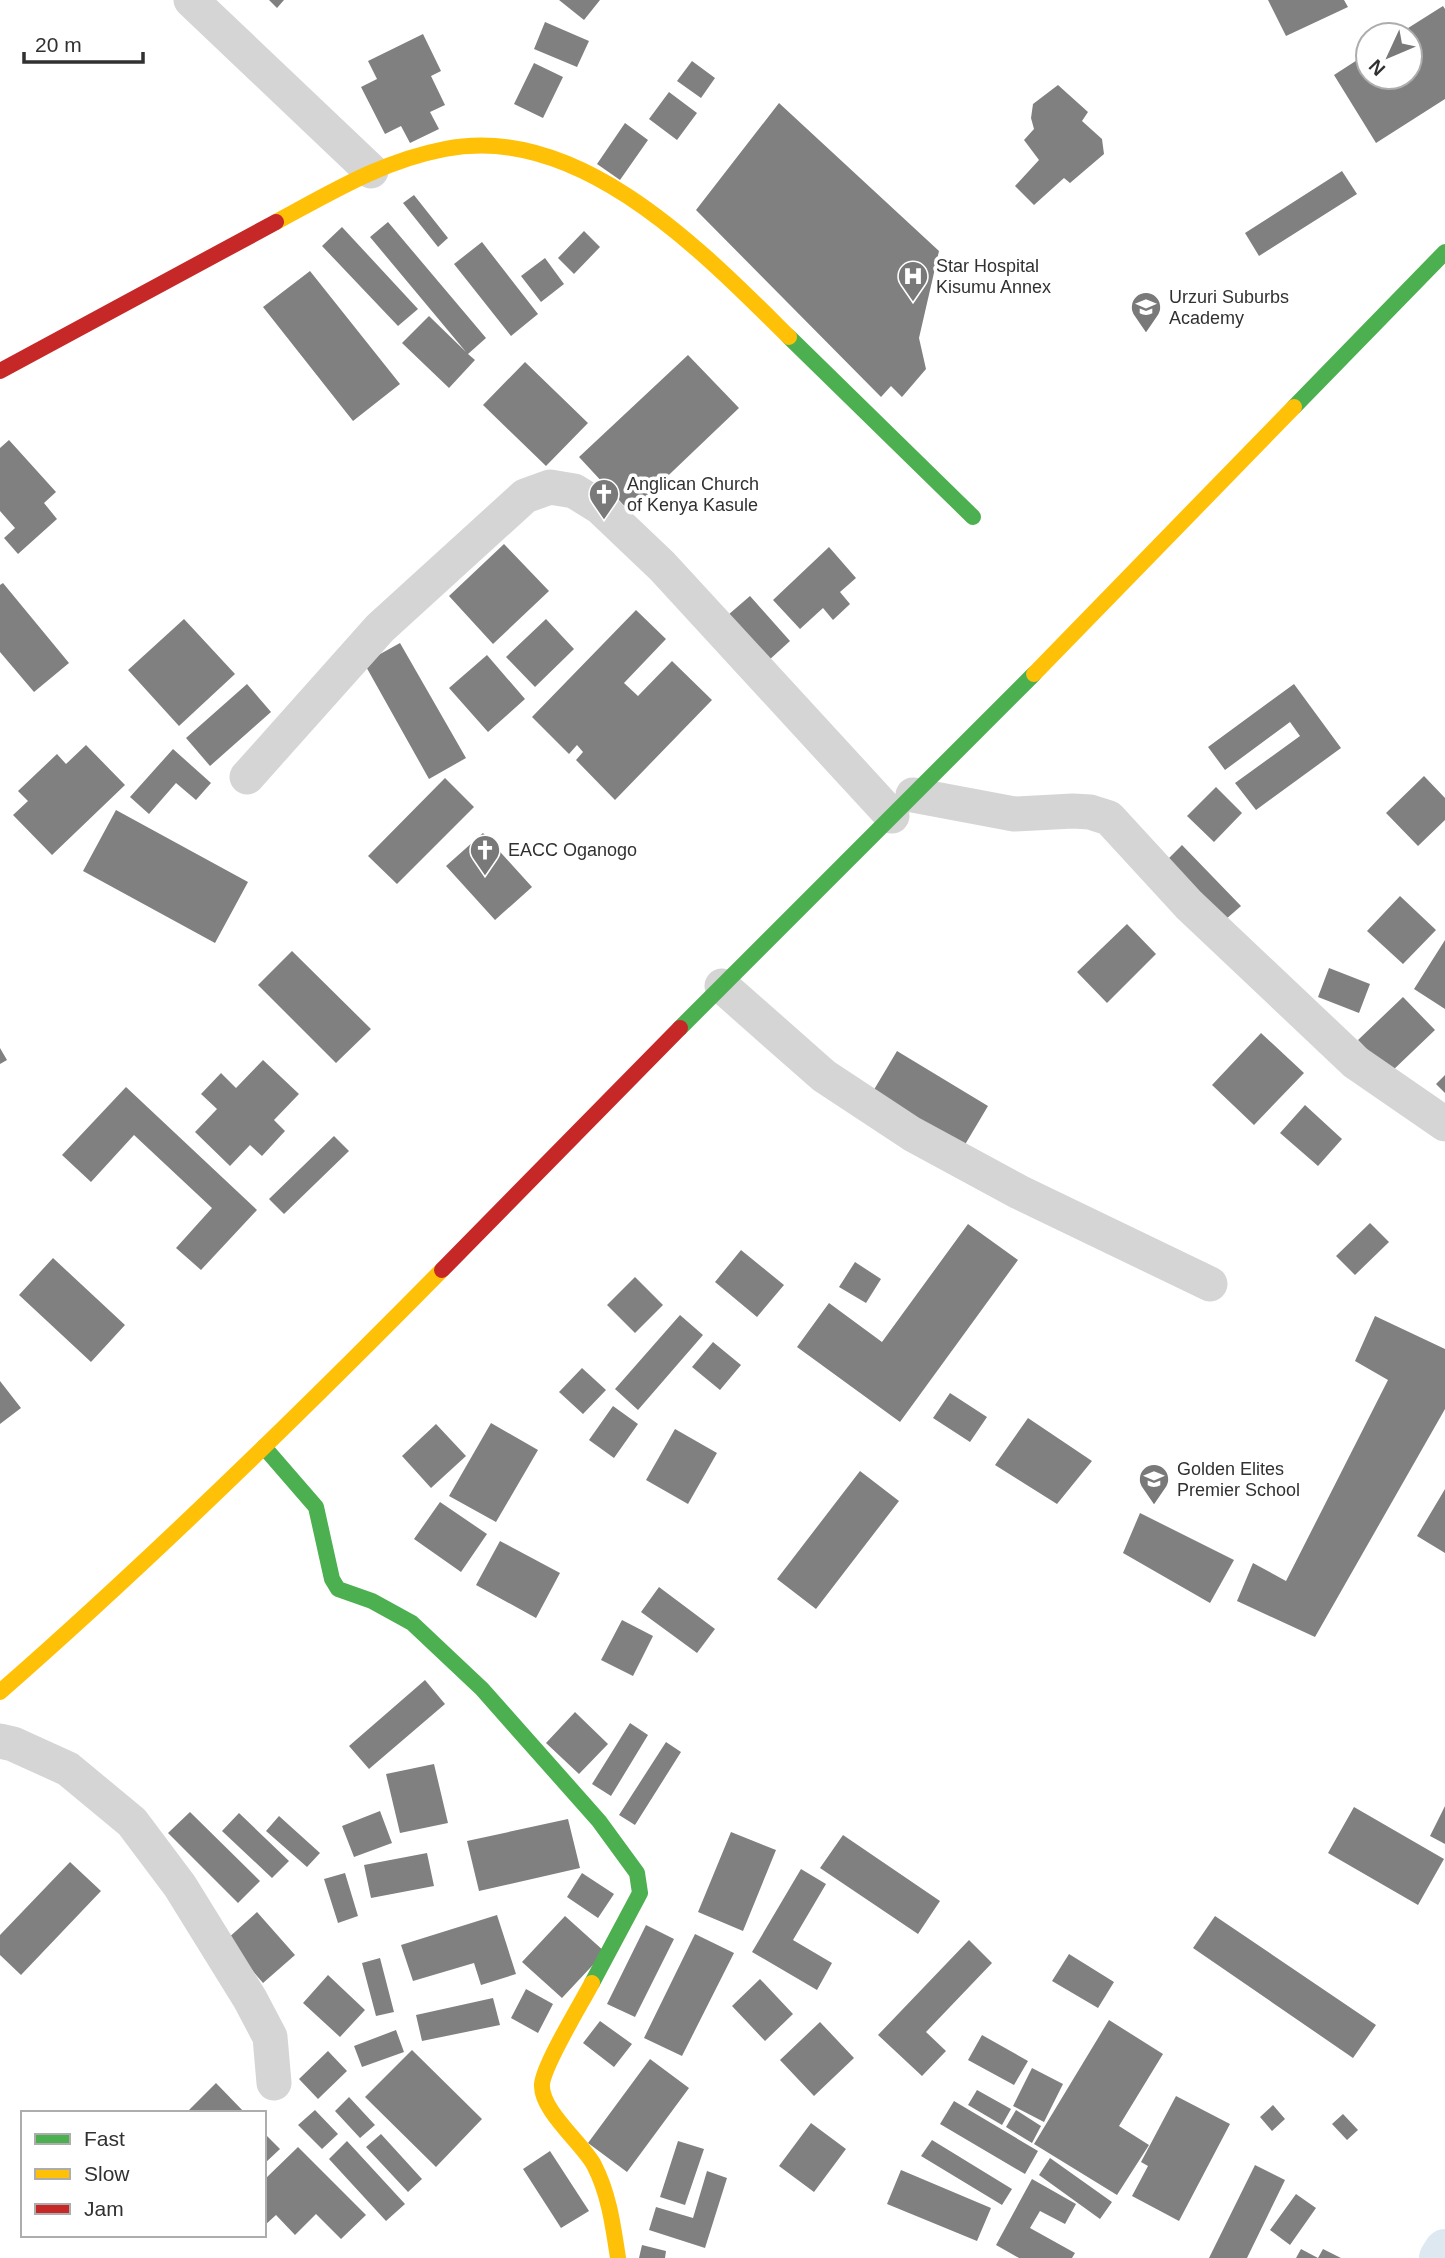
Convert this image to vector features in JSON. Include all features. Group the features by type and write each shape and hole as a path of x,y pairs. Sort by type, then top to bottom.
{"street":[{"path":"191,0 371,171"},
{"path":"0,371 371,171 461,144 527,149 592,175 666,224 726,274 973,517"},
{"path":"0,1692 73,1628 325,1389 1069,639 1445,252"},
{"path":"247,777 380,628 526,496 550,487 574,491 600,507 662,566 902,806 1014,814 1073,811 1090,812 1109,818 1189,905 1355,1062 1445,1124"},
{"path":"722,986 824,1076 912,1134 1018,1192 1210,1284"},
{"path":"264,1447 316,1507 332,1579 338,1589 372,1601 412,1623 482,1689 599,1821 637,1872 640,1893 549,2064 542,2085 546,2102 593,2163 609,2200 618,2258"},
{"path":"0,1741 13,1744 68,1769 132,1822 180,1886 250,1999 270,2037 274,2083"}],"building":[{"path":"269,0 284,0 277,8"},
{"path":"559,0 600,0 584,20"},
{"path":"1268,0 1344,0 1348,7 1286,36"},
{"path":"1443,6 1445,9 1445,99 1376,143 1334,75 1354,62 1354,91 1424,91 1424,21 1419,21"},
{"path":"545,22 589,41 577,67 534,49"},
{"path":"423,34 441,71 431,76 445,105 430,112 439,129 410,143 401,126 385,134 361,87 377,79 368,61"},
{"path":"692,61 715,78 701,98 677,81"},
{"path":"534,63 563,77 543,118 514,104"},
{"path":"1058,85 1088,112 1082,121 1102,139 1104,154 1070,183 1064,178 1034,205 1015,186 1039,160 1024,140 1034,129 1031,118 1033,104"},
{"path":"669,92 697,113 677,140 649,119"},
{"path":"779,103 939,251 919,338 926,369 902,397 891,386 881,397 696,210"},
{"path":"625,123 648,140 620,180 597,164"},
{"path":"1342,171 1357,194 1259,256 1245,233"},
{"path":"414,195 448,238 438,247 403,203"},
{"path":"388,222 486,338 468,354 475,360 449,388 402,343 429,316 466,352 370,237"},
{"path":"342,227 418,309 398,326 322,246"},
{"path":"584,231 600,247 574,274 558,258"},
{"path":"482,242 538,314 511,336 454,264"},
{"path":"545,258 564,284 541,302 521,276"},
{"path":"310,271 400,384 353,421 263,307"},
{"path":"688,355 739,408 630,512 579,457"},
{"path":"525,362 588,423 546,466 483,405"},
{"path":"9,440 56,492 44,503 57,519 18,554 4,538 15,528 0,511 0,448"},
{"path":"504,544 549,591 493,644 449,596"},
{"path":"829,547 856,578 840,592 850,604 833,620 823,608 800,629 773,600"},
{"path":"3,583 69,663 34,692 0,652 0,585"},
{"path":"750,596 790,641 768,661 728,615"},
{"path":"636,610 666,639 624,683 638,696 672,661 712,700 615,800 576,760 583,752 577,745 569,754 532,717"},
{"path":"184,619 235,674 179,726 128,670"},
{"path":"546,619 574,649 535,687 506,657"},
{"path":"400,643 466,758 429,779 364,663"},
{"path":"487,655 525,699 488,732 449,688"},
{"path":"247,684 271,712 210,766 186,738"},
{"path":"1294,684 1341,748 1256,810 1235,783 1300,736 1290,722 1225,770 1208,747"},
{"path":"86,745 125,785 52,855 13,815 28,801 18,791 57,754 66,764"},
{"path":"173,749 211,783 196,800 176,783 149,814 130,797"},
{"path":"1424,776 1445,798 1445,820 1418,846 1386,813"},
{"path":"445,778 474,807 397,884 368,856"},
{"path":"1216,787 1242,813 1214,842 1187,816"},
{"path":"116,810 248,882 215,943 83,871"},
{"path":"483,833 532,887 495,920 446,866"},
{"path":"1182,845 1241,906 1225,920 1167,860"},
{"path":"1400,896 1436,930 1403,964 1367,931"},
{"path":"1127,924 1156,954 1107,1003 1077,972"},
{"path":"1445,940 1445,1009 1414,989"},
{"path":"292,951 371,1029 336,1063 258,985"},
{"path":"1329,968 1370,984 1359,1013 1318,997"},
{"path":"1403,997 1435,1030 1390,1073 1358,1040"},
{"path":"1261,1033 1304,1073 1254,1125 1212,1085"},
{"path":"0,1048 7,1060 0,1064"},
{"path":"897,1051 988,1106 963,1148 872,1093"},
{"path":"263,1060 299,1094 274,1120 285,1131 262,1156 250,1145 230,1166 195,1132 217,1109 201,1094 221,1073 236,1088"},
{"path":"1445,1075 1445,1093 1436,1084"},
{"path":"126,1087 257,1210 201,1270 176,1248 212,1208 134,1135 91,1182 62,1155"},
{"path":"1305,1105 1342,1139 1318,1166 1280,1133"},
{"path":"334,1136 349,1151 284,1214 269,1199"},
{"path":"1370,1223 1389,1242 1355,1275 1336,1256"},
{"path":"968,1224 1018,1260 900,1422 797,1347 829,1303 882,1342"},
{"path":"741,1250 784,1285 757,1317 715,1282"},
{"path":"53,1258 125,1325 91,1362 19,1295"},
{"path":"855,1262 881,1279 866,1303 839,1287"},
{"path":"635,1277 663,1305 635,1333 607,1305"},
{"path":"680,1315 703,1335 638,1410 615,1389"},
{"path":"1375,1316 1445,1349 1445,1409 1315,1637 1237,1601 1253,1563 1286,1581 1388,1380 1355,1361"},
{"path":"713,1342 741,1365 720,1390 692,1367"},
{"path":"582,1368 606,1390 583,1414 559,1392"},
{"path":"0,1381 21,1408 0,1424"},
{"path":"950,1393 987,1417 970,1442 933,1418"},
{"path":"613,1406 638,1424 614,1458 589,1440"},
{"path":"1028,1418 1092,1461 1057,1504 995,1465"},
{"path":"491,1423 538,1450 496,1522 449,1496"},
{"path":"436,1424 466,1456 431,1488 402,1456"},
{"path":"675,1429 717,1453 688,1504 646,1480"},
{"path":"860,1471 899,1501 816,1609 777,1579"},
{"path":"1445,1489 1445,1553 1417,1536"},
{"path":"440,1502 487,1534 461,1572 414,1539"},
{"path":"1140,1513 1234,1560 1210,1603 1123,1553"},
{"path":"500,1541 560,1573 536,1618 476,1585"},
{"path":"659,1587 715,1629 697,1653 641,1612"},
{"path":"622,1620 653,1636 633,1676 601,1660"},
{"path":"425,1680 445,1704 369,1769 349,1746"},
{"path":"575,1712 608,1744 579,1774 546,1743"},
{"path":"630,1723 648,1735 611,1796 592,1784"},
{"path":"666,1742 681,1752 635,1825 619,1815"},
{"path":"434,1764 448,1823 400,1833 386,1774"},
{"path":"1445,1806 1445,1844 1430,1836"},
{"path":"1354,1807 1444,1859 1418,1905 1328,1853"},
{"path":"380,1811 392,1843 354,1857 342,1826"},
{"path":"190,1812 260,1881 238,1903 168,1833"},
{"path":"239,1813 289,1861 272,1878 222,1831"},
{"path":"279,1816 320,1853 307,1867 266,1831"},
{"path":"568,1819 580,1868 479,1891 467,1841"},
{"path":"731,1832 776,1850 743,1931 698,1912"},
{"path":"843,1835 940,1901 918,1934 820,1868"},
{"path":"427,1853 434,1886 371,1898 364,1865"},
{"path":"70,1862 101,1891 21,1975 0,1955 0,1935"},
{"path":"801,1869 826,1884 793,1940 832,1963 817,1990 752,1952"},
{"path":"345,1873 358,1916 338,1923 324,1879"},
{"path":"582,1873 614,1894 598,1918 567,1897"},
{"path":"257,1912 295,1955 263,1983 226,1940"},
{"path":"497,1915 516,1974 481,1985 474,1963 413,1981 401,1945"},
{"path":"565,1916 605,1952 562,1998 522,1962"},
{"path":"1215,1916 1376,2025 1353,2058 1193,1948"},
{"path":"646,1925 674,1939 635,2017 607,2004"},
{"path":"695,1934 734,1953 682,2056 644,2038"},
{"path":"969,1940 992,1963 926,2032 946,2051 922,2076 878,2035"},
{"path":"1069,1954 1114,1982 1098,2008 1052,1981"},
{"path":"380,1958 394,2012 376,2016 362,1963"},
{"path":"328,1975 365,2010 340,2037 303,2003"},
{"path":"760,1979 793,2014 765,2041 732,2006"},
{"path":"526,1989 553,2004 538,2033 511,2018"},
{"path":"493,1998 500,2025 422,2041 416,2015"},
{"path":"1109,2020 1163,2054 1119,2126 1149,2145 1117,2195 1034,2144"},
{"path":"600,2021 632,2044 614,2067 583,2043"},
{"path":"820,2022 854,2058 814,2096 780,2060"},
{"path":"396,2030 404,2052 362,2067 354,2046"},
{"path":"982,2035 1028,2061 1014,2085 968,2060"},
{"path":"412,2050 482,2119 436,2167 365,2097"},
{"path":"328,2051 347,2071 318,2099 299,2079"},
{"path":"650,2059 689,2088 627,2172 588,2143"},
{"path":"1032,2068 1063,2084 1044,2122 1013,2106"},
{"path":"216,2083 243,2111 188,2111"},
{"path":"977,2090 1011,2109 1002,2125 968,2105"},
{"path":"1176,2096 1230,2124 1179,2221 1132,2196 1148,2166 1141,2162"},
{"path":"349,2097 375,2125 360,2138 335,2111"},
{"path":"954,2101 1038,2151 1025,2174 940,2124"},
{"path":"1273,2105 1285,2119 1272,2131 1260,2117"},
{"path":"315,2110 338,2134 322,2149 298,2125"},
{"path":"1016,2110 1041,2126 1032,2143 1006,2127"},
{"path":"1343,2114 1358,2130 1347,2140 1332,2124"},
{"path":"811,2123 846,2149 814,2192 779,2166"},
{"path":"381,2134 422,2179 408,2192 366,2147"},
{"path":"266,2135 280,2149 266,2162"},
{"path":"932,2140 1012,2189 1002,2205 921,2156"},
{"path":"347,2141 405,2204 386,2221 329,2159"},
{"path":"678,2141 704,2149 685,2205 660,2197"},
{"path":"298,2147 366,2215 341,2239 316,2214 295,2235 276,2215 266,2224 266,2178"},
{"path":"550,2151 589,2211 561,2228 523,2169"},
{"path":"1050,2158 1112,2202 1100,2219 1039,2175"},
{"path":"1255,2165 1285,2180 1247,2258 1209,2258"},
{"path":"901,2170 991,2208 977,2241 887,2204"},
{"path":"707,2171 727,2178 705,2248 649,2230 656,2207 693,2218"},
{"path":"1032,2179 1076,2204 1065,2224 1040,2211 1030,2228 1075,2253 1072,2258 1019,2258 996,2245"},
{"path":"1296,2194 1316,2208 1290,2245 1270,2230"},
{"path":"642,2245 666,2251 665,2258 639,2258"},
{"path":"1301,2249 1318,2258 1296,2258"},
{"path":"1323,2249 1341,2258 1318,2258"}],"waterway":[{"path":"1440,2258 1445,2250"}],"traffic: fast":[{"path":"1294,407 1445,252"},
{"path":"789,337 973,517"},
{"path":"680,1028 1034,674"},
{"path":"264,1447 316,1507 332,1579 338,1589 372,1601 412,1623 482,1689 599,1821 637,1873 640,1893 592,1983"}],"traffic: slow":[{"path":"276,222 379,169 422,154 445,149 495,146 543,155 590,174 635,201 678,233 718,268 789,337"},
{"path":"1034,674 1294,407"},
{"path":"0,1692 114,1590 225,1485 442,1270"},
{"path":"592,1983 556,2049 542,2084 543,2094 554,2115 588,2156 599,2176 610,2210 618,2258"}],"traffic: jam":[{"path":"0,371 276,222"},
{"path":"442,1270 680,1028"}],"place":[{"name":"Star Hospital Kisumu Annex","path":"913,303"},
{"name":"Urzuri Suburbs Academy","path":"1146,334"},
{"name":"Anglican Church of Kenya Kasule","path":"604,521"},
{"name":"EACC Oganogo","path":"485,877"},
{"name":"Golden Elites Premier School","path":"1154,1506"}]}
